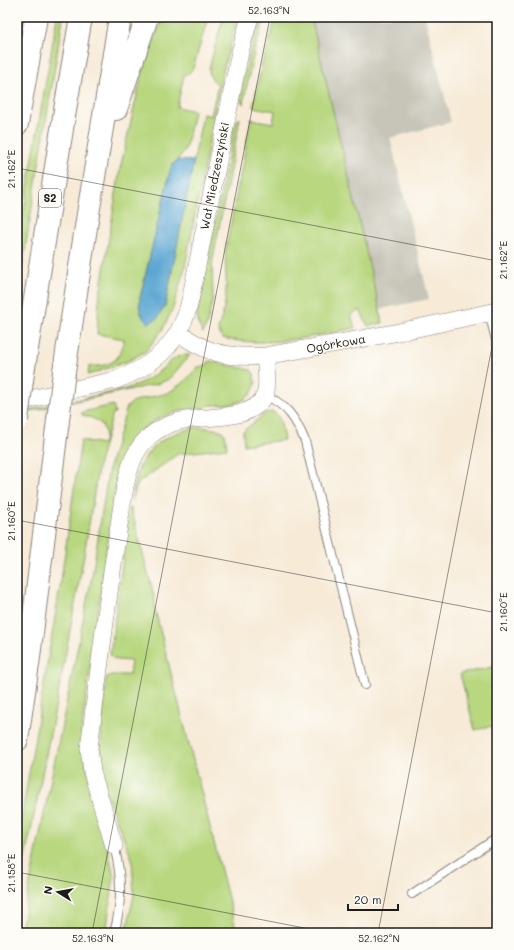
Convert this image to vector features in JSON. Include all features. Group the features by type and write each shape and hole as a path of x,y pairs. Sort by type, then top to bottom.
{"highway":[{"path":"17,124 36,17"},
{"name":"S2","path":"17,420 22,380 81,17"},
{"path":"17,740 64,372 120,17"},
{"path":"88,214 104,148 127,73 147,17"}],"street":[{"name":"Wał Miedzeszyński","path":"17,402 116,380 130,374 160,355 178,333 185,319 193,286 240,52 250,17"},
{"name":"Ogórkowa","path":"178,333 201,347 221,354 245,357 266,356 394,333 493,312"},
{"path":"114,846 92,772 89,748 113,566 124,492 130,467 136,452 152,433 166,426 184,420 229,416 246,412 258,404 265,395 266,356"}],"lane":[{"path":"493,312 497,344"},
{"path":"265,395 277,400 292,415 300,428 305,441 365,685"},
{"path":"412,894 497,838"},
{"path":"114,846 118,860 120,900 114,933"}],"shaded area":[{"path":"311,17 425,17 451,122 390,138 429,299 380,309"}],"green space":[{"path":"57,17 63,17 17,299 17,250"},
{"path":"163,17 208,17 193,67 190,72 184,75 177,107 194,111 185,149 170,171 140,298 139,308 165,306 203,114 211,116 218,84 211,78 209,68 223,18 238,17 223,71 185,267 173,308 163,329 146,351 128,361 88,375 89,366 109,364 117,357 120,353 124,339 97,334 99,300 120,169 143,69"},
{"path":"260,17 265,17 254,52 243,104 239,99 248,59"},
{"path":"276,17 311,17 383,323 368,326 360,310 351,315 355,328 305,338 272,342 239,341 222,338 218,330 224,310 225,300 226,248 251,119 273,123 275,111 253,107 261,67"},
{"path":"240,118 212,264 213,299 207,324 203,333 199,326 197,315 235,122"},
{"path":"190,355 169,379 157,384 17,414 17,412 127,388 149,379 178,356"},
{"path":"209,361 251,370 254,374 254,380 256,381 249,396 244,400 231,404 208,405 205,408 172,413 152,423 135,437 128,447 122,459 116,482 82,727 82,747 114,876 106,933 20,933 92,576 109,467 127,407 134,401 168,393 185,381 198,367 207,365"},
{"path":"113,405 115,413 113,413 99,463 83,561 58,694 17,893 17,845 60,587 81,440 103,444 105,438 105,432 101,424 98,421 82,415 82,412"},
{"path":"273,412 280,421 284,440 244,445 243,431 266,413"},
{"path":"200,427 220,430 225,434 227,448 178,454 138,483 131,502 136,477 141,464 153,447 179,432"},
{"path":"130,506 155,600 154,606 237,933 126,933 134,895 132,859 105,791 99,763 106,678 111,675 129,675 131,661 117,660 110,655"},
{"path":"497,666 497,725 475,730 460,674"}],"water":[{"path":"178,160 194,161 165,306 157,319 148,323 143,318 141,312 140,298 170,171 173,164"}]}
